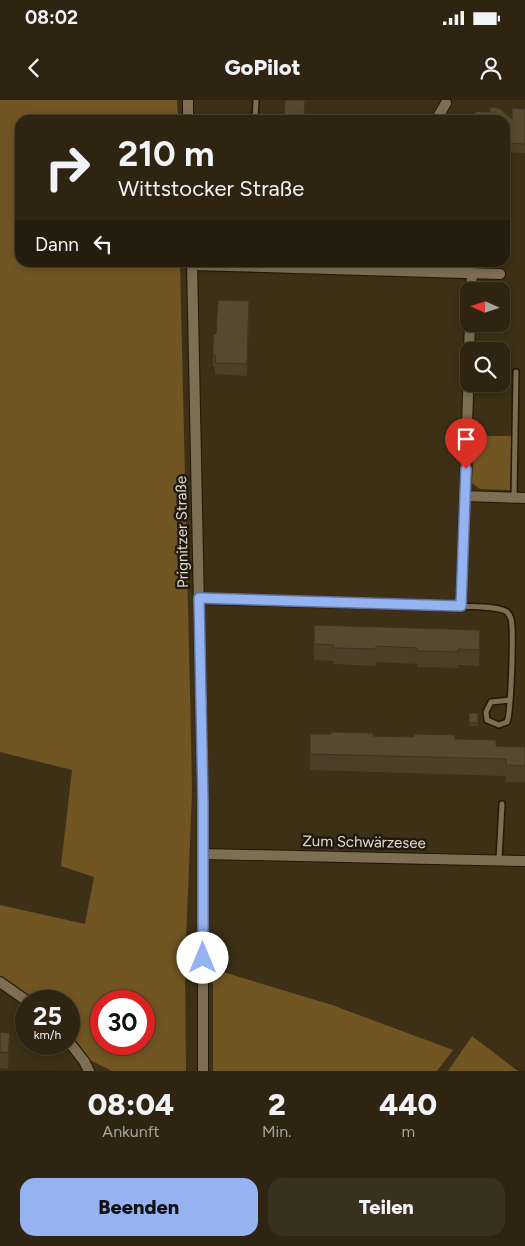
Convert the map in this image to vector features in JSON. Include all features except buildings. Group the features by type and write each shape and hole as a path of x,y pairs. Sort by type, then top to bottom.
{"street":[{"path":"188,100 188,115"},
{"path":"439,115 446,102"},
{"name":"Prignitzer Straße","path":"192,267 203,854 204,1071"},
{"path":"429,267 500,274"},
{"path":"199,598 461,606 468,392"},
{"path":"465,496 525,498"},
{"name":"Zum Schwärzesee","path":"203,854 525,861"},
{"path":"0,982 15,993"},
{"path":"79,1055 88,1071"}],"lane":[{"path":"255,115 256,100"},
{"path":"514,497 516,372"},
{"path":"461,606 501,610 509,614 512,619 510,700 509,718 507,722 499,725 487,720 486,712 491,702 510,700"},
{"path":"499,859 502,804"}],"shaded area":[{"path":"0,100 177,100 178,115 15,115 15,267 180,267 192,792 185,965 186,1071 112,1071 90,1060 80,1046 80,990 20,990 0,976 0,905 85,924 94,877 61,866 72,770 0,752"},
{"path":"479,436 512,436 512,490 480,489 472,483 475,440"},
{"path":"213,969 332,1005 453,1050 437,1071 213,1071"},
{"path":"472,1036 518,1071 448,1071"}],"route":[{"path":"203,958 202,699 199,598 461,606 466,469"}]}
